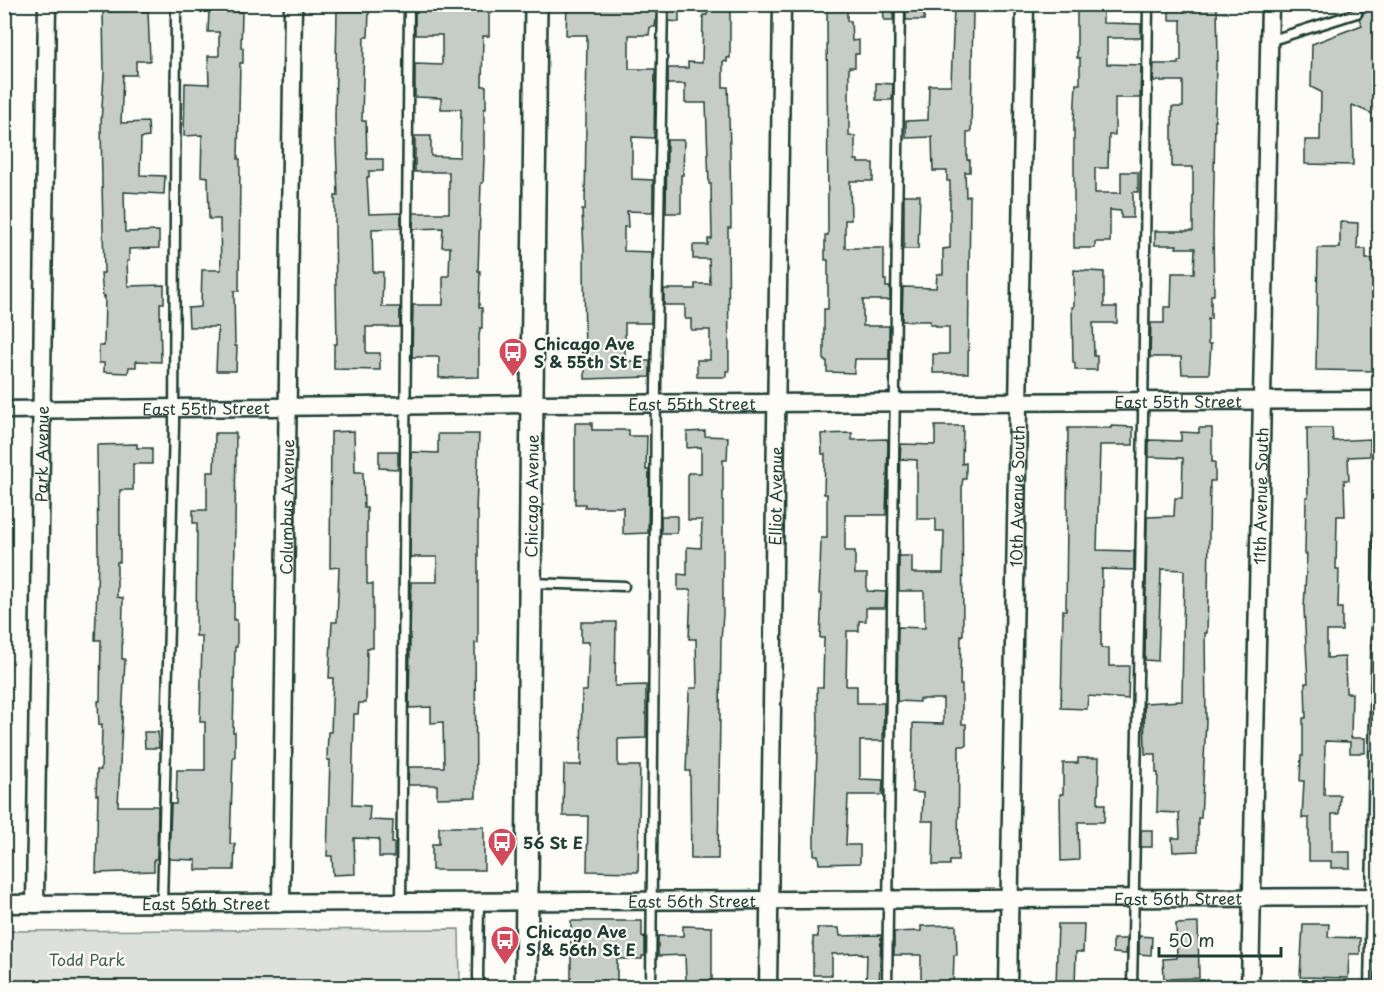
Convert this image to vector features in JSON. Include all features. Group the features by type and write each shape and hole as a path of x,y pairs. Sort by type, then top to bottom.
{"street":[{"name":"Park Avenue","path":"35,904 47,4"},
{"name":"Columbus Avenue","path":"281,903 293,4"},
{"name":"Chicago Avenue","path":"526,987 536,4"},
{"name":"Elliot Avenue","path":"768,987 782,4"},
{"name":"10th Avenue South","path":"1008,987 1025,4"},
{"name":"11th Avenue South","path":"1251,987 1270,4"},
{"name":"East 55th Street","path":"4,410 656,403 1380,400"},
{"name":"East 56th Street","path":"4,904 1375,897"}],"lane":[{"path":"162,903 173,408 176,4"},
{"path":"401,902 409,4"},
{"path":"651,987 656,403 663,4"},
{"path":"887,987 900,4"},
{"path":"1132,987 1148,4"},
{"path":"1269,41 1357,13"},
{"path":"1369,987 1375,897 1380,483"},
{"path":"529,583 624,586"},
{"path":"479,902 478,977 480,987"}],"green space":[{"name":"Todd Park","path":"459,929 460,987 5,987 5,931"}],"building":[{"path":"567,4 656,4 657,6 655,27 650,27 649,35 629,35 629,69 655,69 654,138 632,137 632,179 653,180 653,212 627,211 628,227 624,227 624,251 652,252 651,323 625,323 625,361 650,361 650,377 585,379 582,210 585,210 587,35 566,35"},
{"path":"906,4 925,5 924,20 906,20"},
{"path":"1169,4 1217,6 1214,295 1211,295 1211,319 1208,319 1208,344 1211,344 1209,374 1182,374 1181,357 1150,357 1151,323 1164,323 1164,307 1171,307 1172,273 1194,273 1195,248 1155,245 1155,231 1193,231 1193,167 1172,167 1172,107 1183,107 1183,81 1153,81 1154,64 1178,64 1178,61 1181,61 1181,20 1169,20"},
{"path":"1354,4 1380,4 1380,117 1352,105 1353,165 1305,164 1305,140 1320,140 1321,92 1311,87 1312,44 1362,25 1359,19 1363,11"},
{"path":"883,5 894,5 893,20 884,20"},
{"path":"415,6 489,7 489,36 483,36 482,86 486,86 486,109 484,109 484,158 478,271 480,271 479,308 482,308 479,377 439,378 439,357 412,357 413,305 443,305 443,276 449,276 450,247 442,247 443,228 413,229 414,213 449,213 449,172 415,172 415,136 431,136 431,156 460,157 461,109 441,109 441,98 415,97 415,64 442,65 442,35 415,35"},
{"path":"669,6 679,6 679,22 669,21"},
{"path":"1077,6 1103,6 1103,23 1141,24 1141,38 1107,38 1107,64 1141,65 1140,98 1115,98 1115,135 1109,135 1108,168 1095,168 1095,193 1121,193 1121,172 1138,172 1138,192 1133,192 1133,218 1121,218 1121,211 1110,210 1110,242 1095,242 1095,248 1074,248 1074,121 1076,84 1080,84 1080,58 1077,58"},
{"path":"954,7 973,7 971,132 967,132 967,160 970,160 970,172 965,172 966,197 970,196 968,373 933,373 933,354 949,354 949,327 936,327 936,325 930,325 930,321 902,321 903,287 936,288 937,274 943,274 943,249 950,248 950,181 947,181 947,171 933,171 932,137 906,138 906,121 928,120 929,85 951,85"},
{"path":"730,8 730,58 727,58 727,62 723,61 723,87 728,87 730,149 729,371 726,371 726,377 697,377 697,360 710,360 710,330 691,330 691,319 685,319 685,305 664,305 664,289 695,289 695,284 710,284 709,259 693,259 693,245 708,245 708,239 712,239 706,103 685,103 685,84 668,84 668,68 688,68 688,62 702,63 703,15 707,15 707,9"},
{"path":"827,8 847,8 847,21 851,21 852,41 859,40 859,54 855,54 855,67 849,67 849,136 855,136 855,160 858,160 858,163 873,163 873,181 850,181 851,220 845,220 845,248 884,248 884,280 886,280 886,287 890,287 890,300 863,300 863,326 889,326 889,359 855,359 854,373 827,372 827,361 824,361 824,309 828,309 828,260 825,260 825,235 828,235"},
{"path":"148,11 150,61 136,61 136,75 123,75 121,123 148,122 149,137 141,138 140,175 165,176 164,194 124,192 125,232 159,231 159,248 129,249 129,261 127,261 128,286 164,285 164,303 160,303 161,362 136,361 136,367 129,367 128,373 104,372 104,363 99,363 99,346 104,346 105,296 103,297 101,273 104,273 101,123 104,74 103,12"},
{"path":"209,11 242,12 243,63 240,63 238,159 240,159 239,291 234,291 236,371 216,371 218,327 189,327 188,308 201,307 202,270 221,270 220,219 209,219 208,177 201,176 202,135 184,136 185,83 209,84 208,56 219,56 219,32 208,32"},
{"path":"337,11 369,11 368,37 364,37 362,121 366,121 367,159 383,159 383,171 369,171 369,177 367,177 369,214 401,213 401,228 372,229 373,272 383,272 382,307 400,307 400,327 366,327 366,353 380,353 380,370 334,369 334,344 337,344 335,196 338,196 335,118"},
{"path":"876,83 893,84 892,100 876,100"},
{"path":"667,140 684,140 681,213 666,213"},
{"path":"904,195 920,195 918,249 904,249"},
{"path":"1340,222 1358,223 1357,249 1366,249 1366,259 1380,259 1380,371 1316,370 1318,248 1340,248"},
{"path":"1074,270 1104,272 1104,307 1117,307 1117,323 1093,323 1094,356 1097,356 1097,370 1075,370 1075,363 1073,363"},
{"path":"575,423 592,423 592,430 629,430 629,436 647,436 648,533 623,534 623,507 585,507 585,504 575,504"},
{"path":"935,426 963,426 962,464 966,463 966,479 963,479 962,485 963,635 961,635 960,685 962,685 962,724 966,724 966,746 959,746 958,861 950,861 950,865 933,865 934,821 922,821 923,793 912,792 913,723 943,724 943,699 919,699 919,702 897,701 898,627 925,628 924,591 899,591 899,556 912,556 912,573 943,573 944,531 936,531 936,519 917,519 917,460 900,459 901,444 935,445"},
{"path":"1111,426 1133,427 1133,445 1100,445 1097,550 1134,551 1134,570 1102,569 1101,648 1109,648 1109,666 1129,666 1128,699 1088,696 1087,709 1061,708 1063,610 1066,610 1068,428 1111,428"},
{"path":"1199,428 1212,428 1212,462 1215,462 1215,481 1210,481 1207,633 1205,633 1206,721 1201,818 1198,818 1198,851 1173,852 1172,838 1180,838 1179,813 1157,812 1156,754 1145,754 1144,703 1182,701 1184,570 1161,569 1158,661 1145,660 1147,517 1174,516 1175,498 1182,498 1183,458 1149,457 1149,440 1181,441 1181,432 1199,433"},
{"path":"1307,428 1332,428 1333,441 1370,439 1370,456 1348,457 1349,480 1344,480 1345,516 1337,516 1336,569 1339,569 1338,608 1342,608 1342,631 1327,631 1327,658 1345,657 1346,693 1352,693 1351,738 1365,738 1365,753 1350,753 1350,742 1325,741 1324,795 1340,795 1339,814 1332,814 1332,852 1350,852 1350,868 1331,868 1331,861 1309,861 1309,818 1302,818 1304,781 1300,781 1301,756 1303,756 1303,718 1306,718 1305,683 1308,683 1304,608 1307,554 1305,554 1306,497 1308,497"},
{"path":"354,431 355,472 363,472 364,508 367,508 367,584 373,584 373,648 367,648 366,703 359,703 358,714 354,714 352,805 370,806 369,820 393,821 394,857 379,857 379,839 354,838 355,874 333,875 332,856 327,856 330,760 327,760 328,732 331,732 333,678 329,678 332,622 337,622 339,567 330,568 331,432"},
{"path":"705,431 705,436 728,437 727,460 723,460 723,614 718,859 691,859 690,771 686,771 689,692 690,688 697,688 696,639 689,639 691,590 678,590 678,574 687,575 687,547 701,548 702,520 688,520 688,473 701,473 701,447 687,448 687,432"},
{"path":"215,433 236,433 234,620 237,620 237,647 235,647 233,732 235,732 235,757 233,757 230,844 235,844 234,870 196,870 196,860 169,859 171,804 176,804 177,770 205,770 205,722 200,722 202,636 196,636 197,523 193,523 193,510 207,510 207,472 214,472"},
{"path":"852,433 852,440 887,439 888,443 886,515 845,515 845,551 855,551 855,574 867,574 867,591 886,592 885,608 866,608 866,621 859,621 859,631 847,631 846,686 857,686 857,703 884,703 883,741 860,741 860,779 883,780 882,795 848,795 846,845 860,845 860,863 819,864 818,855 814,855 817,687 823,687 824,638 820,638 822,594 819,594 821,538 827,538 827,494 824,494 825,454 822,454 821,434"},
{"path":"438,434 479,434 476,511 478,511 478,643 475,643 476,797 437,798 437,785 408,785 409,767 444,767 443,722 431,723 431,707 409,708 411,582 437,582 437,557 410,557 411,452 438,453"},
{"path":"137,444 137,448 152,448 152,464 133,464 133,490 120,490 120,562 117,562 117,597 123,598 122,659 125,659 118,806 158,806 157,859 154,859 154,871 96,873 97,770 101,770 102,724 99,725 98,701 100,701 101,640 95,640 98,562 97,445"},
{"path":"379,451 398,451 398,469 379,468"},
{"path":"661,516 677,516 677,533 661,533"},
{"path":"581,622 616,622 615,686 646,685 646,738 618,739 618,766 640,766 638,872 587,871 588,816 563,816 564,765 581,765 582,691 587,691 589,642 581,642"},
{"path":"144,732 158,732 159,748 145,748"},
{"path":"1078,758 1099,758 1098,804 1105,804 1104,822 1078,822 1079,860 1061,861 1060,794 1063,794 1063,763 1078,763"},
{"path":"439,827 484,827 484,870 432,870 432,844 439,844"},
{"path":"1141,830 1152,830 1152,847 1141,847"},
{"path":"571,921 642,921 645,956 642,956 642,959 617,959 617,987 571,987"},
{"path":"1198,923 1199,978 1164,979 1163,959 1177,958 1176,924"},
{"path":"1058,924 1084,924 1083,952 1076,952 1075,986 1056,985"},
{"path":"1303,924 1329,924 1328,937 1360,938 1360,954 1349,954 1348,978 1300,977"},
{"path":"956,925 957,955 954,955 953,984 921,981 921,955 894,955 894,932 921,931 921,926"},
{"path":"683,926 712,927 712,980 686,981 685,955 658,956 658,936 683,936"},
{"path":"817,928 839,928 840,936 881,935 879,987 866,987 867,955 862,955 862,953 832,954 832,975 813,975 813,937 818,937"},
{"path":"1139,936 1152,937 1151,955 1139,954"},
{"path":"1113,939 1127,939 1126,954 1113,953"}],"place":[{"name":"Chicago Ave S & 55th St E","path":"513,378"},
{"name":"56 St E","path":"502,868"},
{"name":"Chicago Ave S & 56th St E","path":"505,966"}]}
